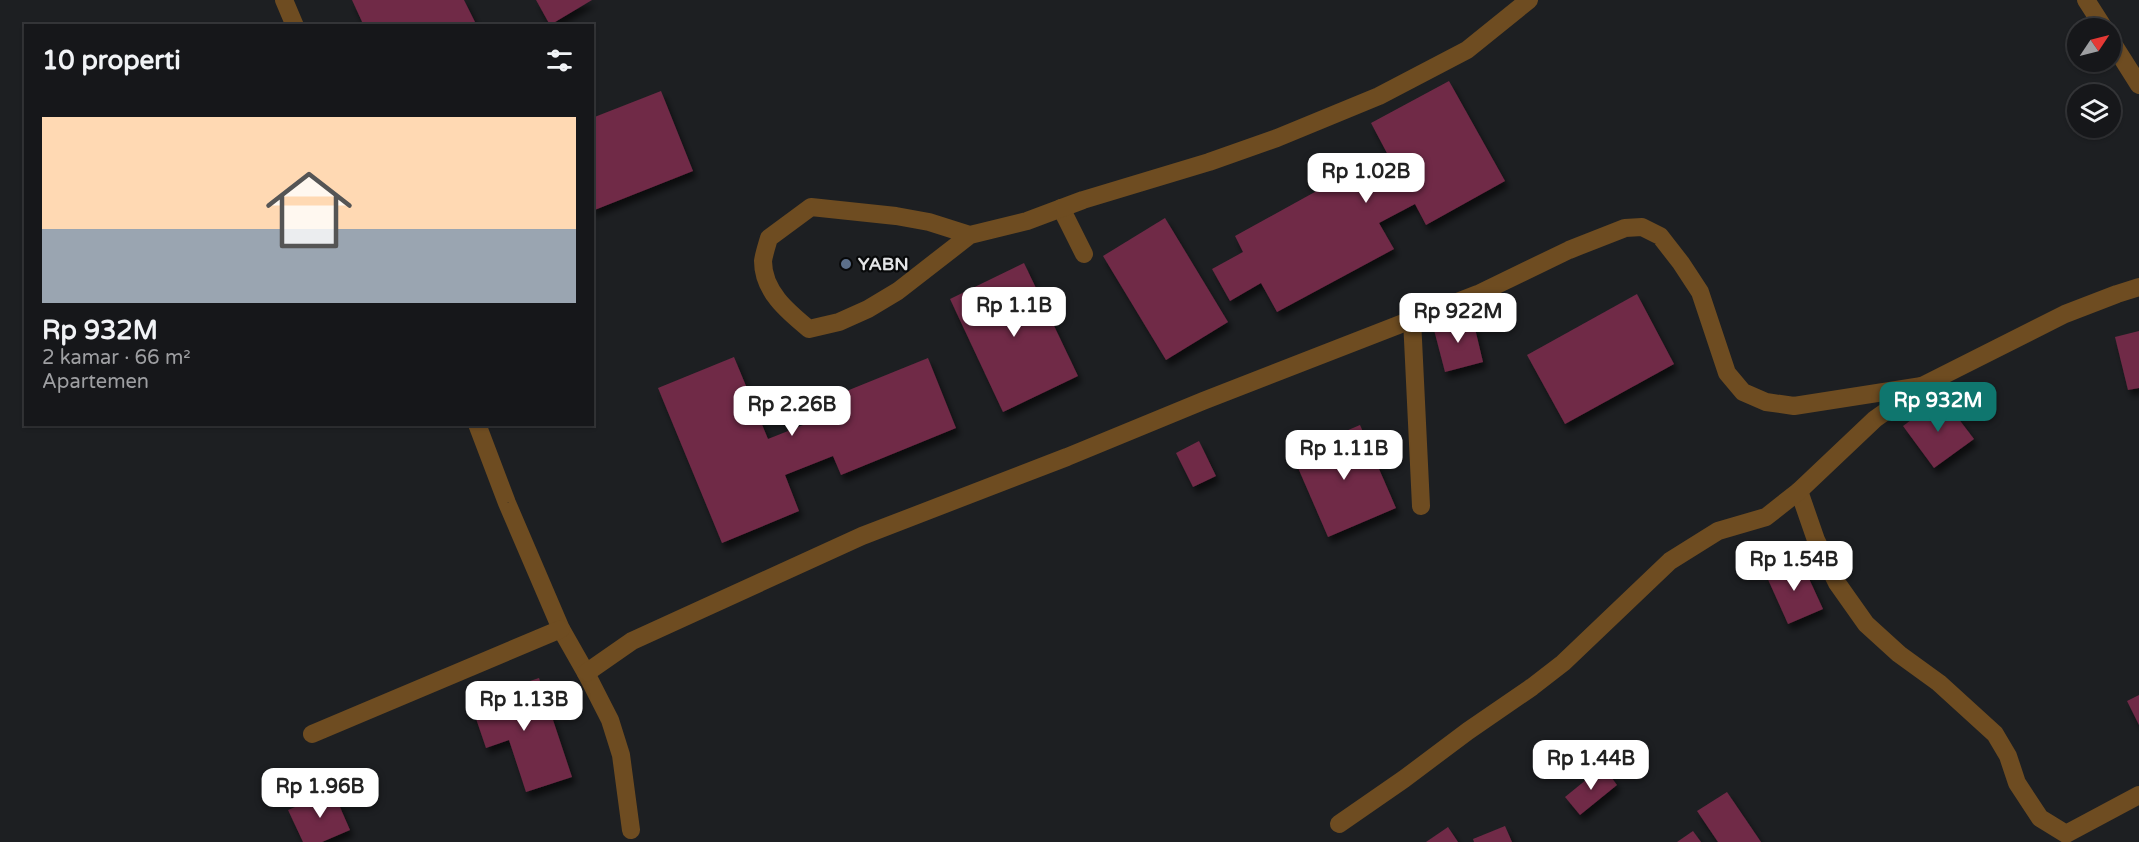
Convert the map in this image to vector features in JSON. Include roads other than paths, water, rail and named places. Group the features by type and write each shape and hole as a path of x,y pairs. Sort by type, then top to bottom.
{"street":[{"path":"284,0 294,24"},
{"path":"970,235 929,222 896,216 811,207 769,238 763,260 767,285 789,313 809,329 839,322 868,309 898,291 970,235 1027,221 1229,155 1379,96 1467,50 1529,0"},
{"path":"2085,0 2097,18"},
{"path":"2121,56 2139,85"},
{"path":"1061,208 1084,254"},
{"path":"586,673 632,641 862,536 1478,294 1569,250 1625,228 1642,226 1660,236 1681,263 1700,292 1727,373 1743,392 1766,402 1794,406 1922,386"},
{"path":"1340,824 1563,663 1670,561 1718,531 1766,517 1799,491 1875,419 1922,386 2066,315 2139,287"},
{"path":"1412,320 1421,506"},
{"path":"478,426 507,503 561,628 610,720 621,755 631,830"},
{"path":"1799,491 1816,540 1833,574 1866,624 1899,654 1939,683 1995,734 2008,756 2017,783 2040,818 2066,834 2139,795"},
{"path":"312,734 561,628"}],"place":[{"name":"YABN","path":"846,264"}]}
